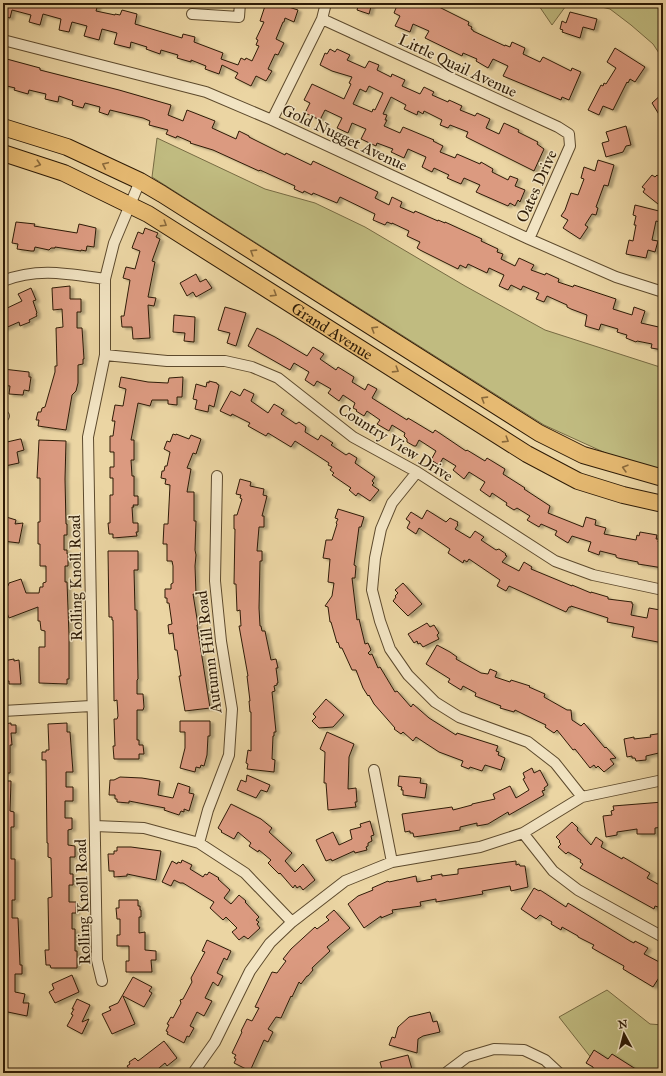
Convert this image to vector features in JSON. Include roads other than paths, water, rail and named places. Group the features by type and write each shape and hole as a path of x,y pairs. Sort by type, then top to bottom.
{"main road":[{"name":"Grand Avenue","path":"3,127 67,147 140,181 539,433 583,455 663,478"},
{"name":"Grand Avenue","path":"3,153 64,173 154,218 527,454 578,481 623,495 663,504"}],"street":[{"path":"192,14 239,17 240,3"},
{"path":"272,120 322,19 326,3"},
{"name":"Little Quail Avenue","path":"322,19 558,127 569,134 570,146"},
{"name":"Gold Nugget Avenue","path":"3,40 206,92 272,120 616,277 663,292"},
{"name":"Oates Drive","path":"529,238 570,146"},
{"name":"Rolling Knoll Road","path":"102,981 96,960 88,438 105,356 104,279 114,243 140,181"},
{"path":"3,281 16,276 53,272 104,279"},
{"name":"Country View Drive","path":"105,356 168,361 225,361 252,367 278,378 353,437 417,472 555,561 593,575 663,590"},
{"path":"417,472 392,503 381,529 375,558 372,590 380,621 390,649 408,675 435,702 459,717 528,742 555,762 582,797"},
{"name":"Autumn Hill Road","path":"199,843 208,810 229,755 232,709 221,642 215,581 217,476"},
{"path":"3,710 91,706"},
{"path":"374,770 392,862"},
{"path":"193,1073 215,1042 250,971 270,943 292,922 346,880 392,862 480,847 523,833 582,797 663,780"},
{"path":"95,826 144,828 199,843 245,873 292,922"},
{"path":"523,833 553,871 578,890 663,937"},
{"path":"447,1072 468,1057 494,1048 524,1050 545,1060 559,1073"}]}
